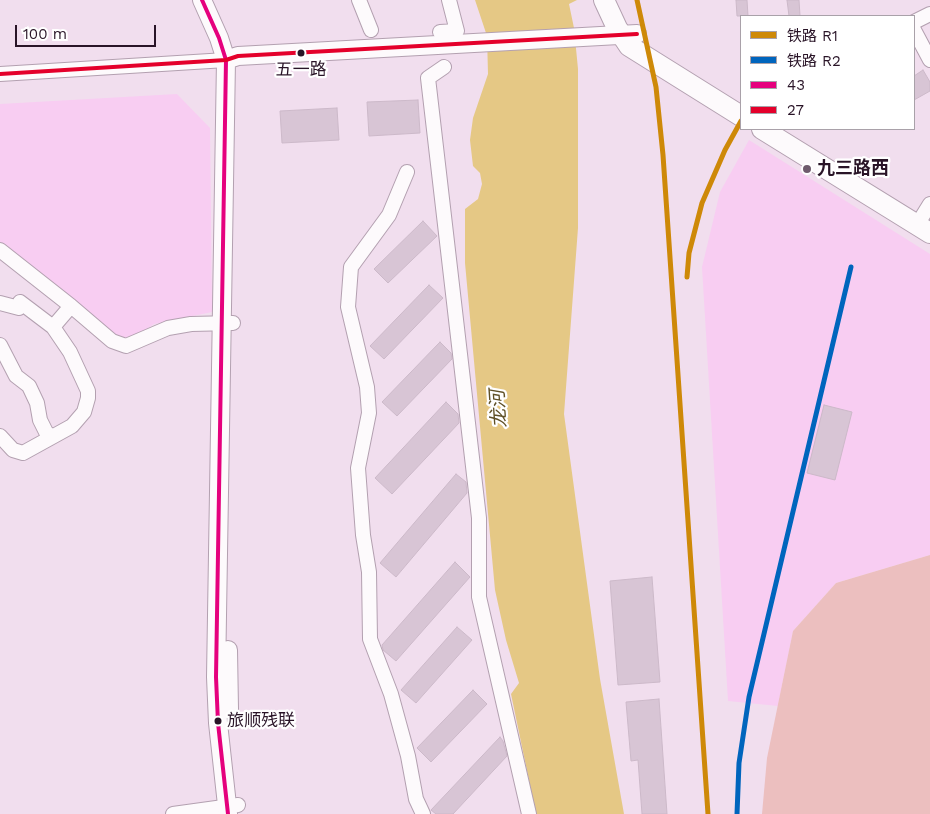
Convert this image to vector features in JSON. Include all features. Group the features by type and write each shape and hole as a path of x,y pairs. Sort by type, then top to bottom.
{"highway":[{"path":"604,0 629,39 740,115"},
{"path":"618,0 629,39"},
{"path":"629,39 648,47 740,103"},
{"path":"764,130 926,220"},
{"path":"784,130 926,220"}],"main road":[{"path":"202,0 219,38 234,61 227,323 228,673 233,810"},
{"path":"234,61 629,39"}],"street":[{"path":"440,32 457,31 449,0"},
{"path":"362,1 371,30"},
{"path":"915,22 930,14"},
{"path":"915,32 930,60"},
{"path":"0,74 234,61"},
{"path":"444,67 428,78 479,518 479,597 529,814"},
{"path":"407,172 389,215 351,267 348,307 367,386 369,413 358,468 363,535 369,572 370,638 391,694 408,756 416,799 423,814"},
{"path":"0,250 112,341 126,346 168,328 227,323"},
{"path":"0,303 19,308 20,302 54,327 70,352 88,391 84,412 72,426 23,453 13,450 0,436"},
{"path":"54,327 70,306"},
{"path":"0,345 16,376 29,386 37,403 40,420 46,432 51,436"},
{"path":"172,814 233,810"}],"shaded area":[{"path":"177,94 210,128 212,312 154,324 136,336 115,339 0,246 0,104"},
{"path":"749,140 930,254 930,555 836,583 793,631 778,706 728,701 702,267 720,192"},
{"path":"930,555 930,814 762,814 767,758 793,631 836,583"}],"water":[{"name":"龙河","path":"475,0 577,0 569,4 574,28 578,69 578,228 564,414 600,679 624,814 536,814 511,694 519,683 506,640 495,590 465,263 465,209 478,199 482,184 480,173 473,166 470,140 473,118 488,74 487,36"}],"building":[{"path":"736,0 747,0 748,15 737,16"},
{"path":"787,0 799,0 800,15 789,15"},
{"path":"923,70 930,82 930,91 915,99 915,75"},
{"path":"418,100 420,133 369,136 367,102"},
{"path":"337,108 339,140 282,143 280,111"},
{"path":"423,221 437,236 388,283 374,269"},
{"path":"429,285 443,298 384,359 370,346"},
{"path":"440,342 451,353 452,359 397,416 382,402"},
{"path":"446,402 458,414 459,423 392,494 375,478"},
{"path":"824,405 852,412 835,480 807,473"},
{"path":"456,474 466,482 467,493 396,577 380,563"},
{"path":"455,562 470,577 396,661 383,650 382,645"},
{"path":"652,577 660,682 618,685 610,581"},
{"path":"457,627 472,640 416,703 401,690"},
{"path":"473,690 487,704 431,762 417,748"},
{"path":"659,699 667,814 642,814 638,760 631,761 626,702"},
{"path":"500,737 507,756 453,814 436,814 431,810"}],"rail line":[{"name":"R1","path":"637,0 656,87 663,155 708,814"},
{"name":"R1","path":"687,277 689,253 702,203 725,150 740,123"},
{"name":"R2","path":"737,814 739,763 749,697 851,267"}],"transit line":[{"name":"43","path":"202,0 219,38 226,60 216,677 218,723 228,814"},
{"name":"27","path":"0,74 226,60 238,56 637,34"}],"place":[{"name":"五一路","path":"301,53"},
{"name":"九三路西","path":"807,169"},
{"name":"旅顺残联","path":"218,721"}]}
